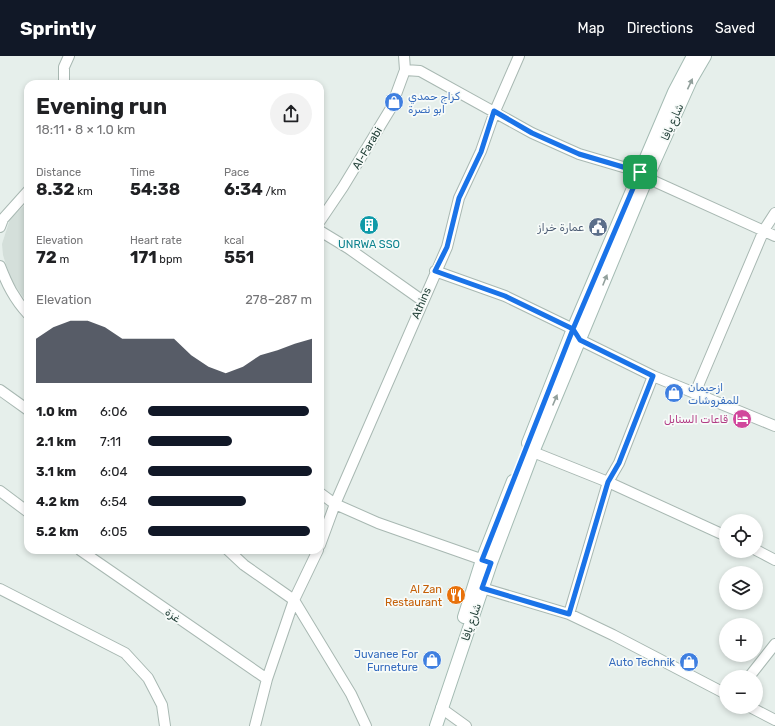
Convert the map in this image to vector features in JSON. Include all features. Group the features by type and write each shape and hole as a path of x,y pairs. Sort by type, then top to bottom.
{"main road":[{"name":"شارع يافا","path":"436,726 482,588 487,561 580,340 644,175 674,92 693,56"},
{"name":"شارع يافا","path":"428,726 573,329 644,175 691,80 705,56"}],"street":[{"path":"64,80 64,66 69,56"},
{"path":"404,56 406,70 420,71 532,133 579,154 644,175 775,236"},
{"name":"Athins","path":"324,534 335,504 435,271 447,247 459,198 481,152 494,111 519,56"},
{"name":"Al-Farabi","path":"324,215 343,187 391,108 406,70"},
{"path":"0,227 3,219 24,195"},
{"path":"695,393 764,230 775,213"},
{"path":"324,233 348,248 422,301"},
{"path":"0,266 12,293 24,310"},
{"path":"435,271 505,296 573,329 580,340 653,376 775,426"},
{"path":"569,614 608,482 619,463 653,376"},
{"path":"0,390 24,407"},
{"path":"533,452 608,482 719,533"},
{"path":"0,491 24,509"},
{"path":"324,496 335,504 378,523 487,561"},
{"name":"غزة","path":"86,554 267,679"},
{"path":"232,554 244,565 294,600 351,694 366,726"},
{"path":"255,726 267,679 294,600 316,554"},
{"path":"763,554 775,560"},
{"path":"482,588 569,614 719,690"},
{"path":"0,589 125,653 148,678 162,705 165,726"},
{"path":"755,670 775,644"},
{"path":"441,708 466,726"},
{"path":"763,714 775,720"}],"shaded area":[{"path":"24,206 24,298 11,280 3,255 2,244 10,219"}],"place":[{"name":"كراج حمدي ابو نصرة","path":"394,102"},
{"name":"UNRWA SSO","path":"369,225"},
{"name":"عمارة خراز","path":"598,227"},
{"name":"ازحيمان للمفروشات","path":"674,393"},
{"name":"قاعات السنابل","path":"742,419"},
{"name":"Al Zan Restaurant","path":"456,595"},
{"name":"Juvanee For Furneture","path":"432,660"},
{"name":"Auto Technik","path":"689,662"}],"route":[{"path":"640,172 573,329 482,560 491,563 482,588 569,614 608,482 619,463 653,376 580,340 573,329 505,296 435,271 447,247 459,198 481,152 494,111 532,133 579,154 640,172"}]}
